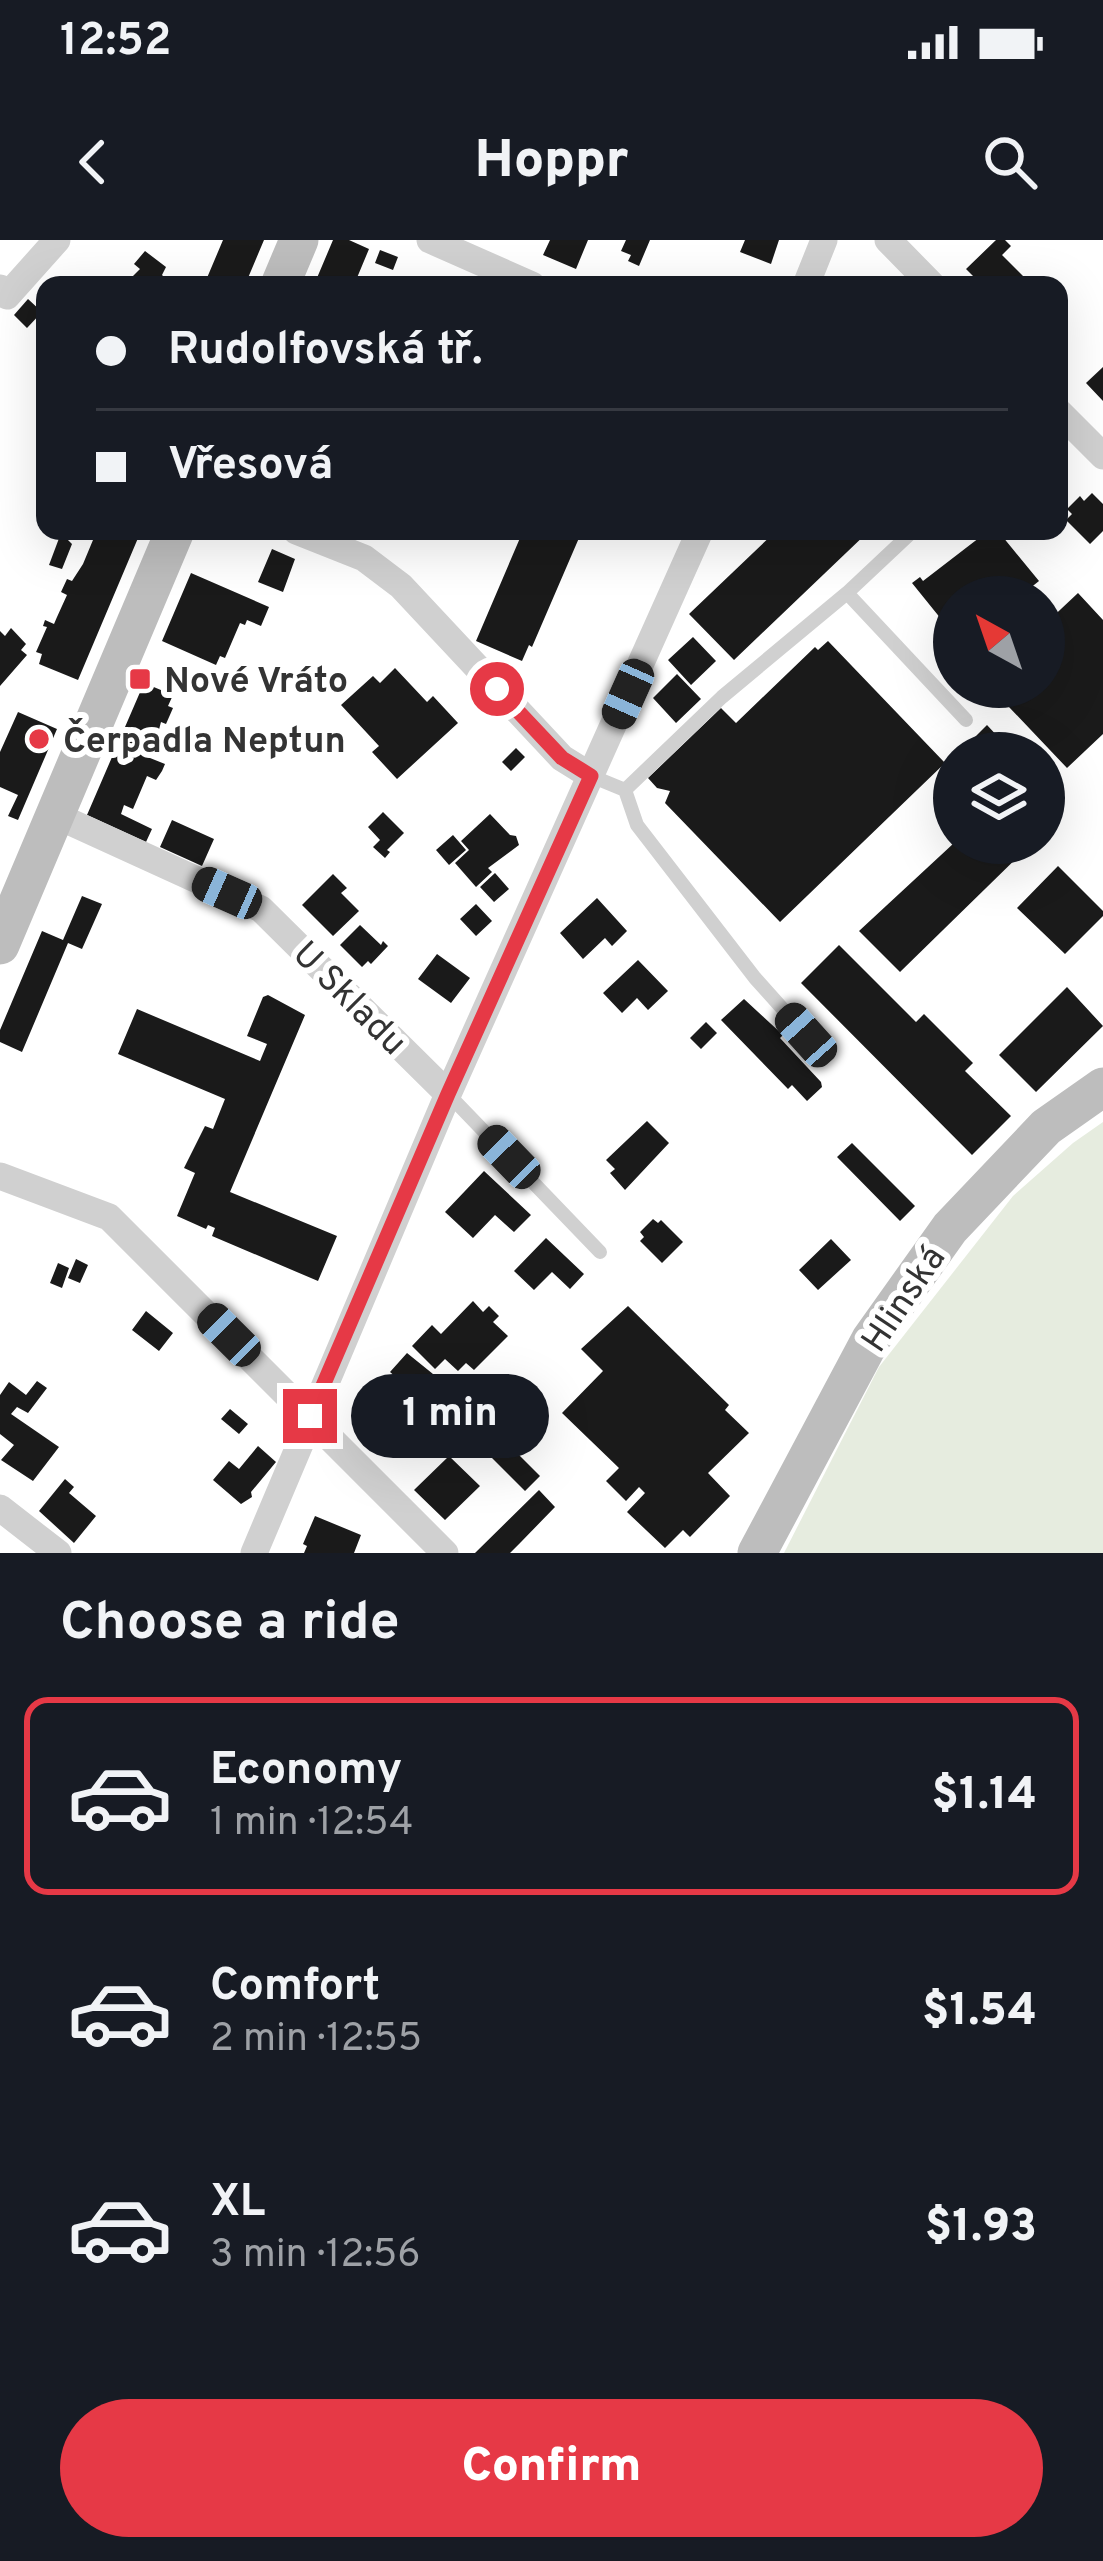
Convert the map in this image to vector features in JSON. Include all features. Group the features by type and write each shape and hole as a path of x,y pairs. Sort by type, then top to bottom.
{"street":[{"path":"0,288 7,296 57,240"},
{"path":"284,276 299,240"},
{"path":"430,240 512,276"},
{"path":"810,276 824,240"},
{"path":"888,240 923,276"},
{"path":"1068,421 1103,456"},
{"path":"0,945 171,540"},
{"path":"319,540 364,558 401,586 562,758 591,776"},
{"path":"254,1553 448,1094 696,540"},
{"name":"U Skladu","path":"55,815 262,908 448,1094"},
{"name":"Hlinská","path":"757,1553 871,1340 950,1228 1046,1127 1103,1087"},
{"path":"0,1176 109,1217 445,1553"},
{"path":"0,1508 58,1553"}],"lane":[{"path":"625,790 722,697 904,540"},
{"path":"847,593 966,720"},
{"path":"591,776 625,790 637,825 755,978 806,1035"},
{"path":"448,1094 600,1252"}],"shaded area":[{"path":"1103,1122 1103,1553 784,1553 879,1367 1013,1196"}],"building":[{"path":"223,240 264,240 249,276 208,276"},
{"path":"333,240 349,240 369,249 358,276 318,276"},
{"path":"550,240 588,240 576,269 543,255"},
{"path":"626,240 650,240 639,266 621,251"},
{"path":"745,240 779,240 771,264 740,252"},
{"path":"996,240 1005,240 1011,246 1002,255 1023,276 973,276 966,269"},
{"path":"380,250 398,257 393,270 375,263"},
{"path":"145,251 166,267 163,276 133,276 140,269 134,264"},
{"path":"28,299 36,306 36,318 27,328 14,315"},
{"path":"1103,367 1103,401 1086,383"},
{"path":"1092,493 1103,504 1103,531 1090,544 1068,522 1072,514 1068,508 1080,496 1084,501"},
{"path":"58,540 68,540 72,544 62,569 49,565"},
{"path":"93,540 137,540 78,680 39,664 42,654 36,652 47,627 45,620 54,624 67,595 61,592 67,579 72,581"},
{"path":"519,540 578,540 522,661 476,641"},
{"path":"767,540 860,540 734,660 689,614"},
{"path":"976,540 1005,540 1035,576 933,576 933,609 912,583 920,577 923,581"},
{"path":"272,549 295,559 283,592 258,582"},
{"path":"191,573 269,607 261,626 247,620 245,625 240,623 225,658 220,656 216,665 162,641"},
{"path":"1078,593 1103,620 1103,734 1067,768 1065,732 1033,732 1010,708 1065,708 1065,605"},
{"path":"11,628 26,644 21,650 27,655 0,686 0,631 5,636"},
{"path":"693,637 716,661 691,685 668,660"},
{"path":"828,641 933,750 933,775 780,922 665,803 670,791 657,788 648,778 721,708 736,723 815,647 818,650"},
{"path":"395,668 427,702 433,696 458,723 397,779 372,752 379,746 341,705 373,676 380,683"},
{"path":"677,674 701,699 676,723 653,698"},
{"path":"144,683 173,695 166,724 161,722 145,756 165,764 162,771 156,780 147,776 133,809 124,805 121,814 152,829 146,842 87,815"},
{"path":"18,712 57,729 18,820 8,816 18,795 0,787 0,752"},
{"path":"516,748 525,757 511,771 502,762"},
{"path":"383,812 404,833 385,858 373,847 380,840 368,827"},
{"path":"490,814 516,836 519,845 488,868 492,872 476,887 455,863 469,850 461,841"},
{"path":"172,820 214,839 202,866 160,847"},
{"path":"453,835 466,850 449,865 436,850"},
{"path":"933,862 1011,864 900,972 859,931"},
{"path":"1058,866 1103,911 1065,954 1017,908"},
{"path":"495,873 509,889 494,902 480,887"},
{"path":"333,874 347,888 341,893 359,911 333,936 302,905"},
{"path":"82,896 102,904 82,949 68,943 22,1052 0,1042 0,1030 42,931 63,940"},
{"path":"597,898 627,931 612,946 605,938 583,959 560,933"},
{"path":"476,904 492,921 476,936 460,919"},
{"path":"360,925 388,946 362,967 340,945"},
{"path":"839,945 916,1022 924,1014 973,1063 965,1071 1011,1116 972,1155 801,983"},
{"path":"437,954 470,978 451,1003 418,979"},
{"path":"638,960 668,991 648,1010 637,998 622,1013 603,993"},
{"path":"1067,987 1103,1026 1036,1092 999,1055"},
{"path":"268,995 305,1015 230,1192 337,1236 318,1281 212,1236 215,1228 208,1225 206,1229 177,1216 195,1173 184,1168 205,1126 213,1129 225,1099 118,1054 137,1009 260,1061 267,1044 247,1036"},
{"path":"744,999 783,1035 780,1038 821,1082 822,1087 807,1101 792,1085 788,1089 721,1020"},
{"path":"706,1022 717,1033 701,1049 690,1038"},
{"path":"647,1121 669,1143 625,1190 606,1160"},
{"path":"852,1143 915,1206 900,1221 837,1157"},
{"path":"484,1171 531,1215 514,1232 495,1215 473,1238 445,1212"},
{"path":"653,1219 661,1220 683,1242 662,1263 640,1241 644,1237 640,1232"},
{"path":"546,1238 584,1274 570,1289 552,1272 534,1290 514,1271"},
{"path":"831,1239 851,1260 818,1290 799,1270"},
{"path":"76,1259 88,1265 80,1283 68,1278"},
{"path":"58,1263 69,1268 62,1288 50,1283"},
{"path":"473,1301 483,1312 489,1306 499,1316 493,1322 508,1336 474,1370 466,1363 458,1371 445,1359 435,1369 412,1346 432,1325 441,1334"},
{"path":"628,1306 729,1405 725,1410 749,1433 708,1473 730,1496 690,1537 683,1530 665,1548 627,1512 645,1493 639,1487 626,1501 606,1481 619,1468 562,1413 603,1371 581,1349"},
{"path":"146,1311 173,1333 159,1351 132,1330"},
{"path":"407,1353 433,1374 416,1393 392,1436 366,1415 382,1385 387,1389 397,1378 390,1372"},
{"path":"37,1381 47,1388 28,1413 17,1407 11,1414 59,1447 33,1481 1,1460 14,1445 0,1434 0,1395 9,1382 26,1395"},
{"path":"230,1409 248,1424 239,1434 221,1419"},
{"path":"506,1442 540,1476 525,1491 491,1457"},
{"path":"258,1446 276,1462 251,1492 252,1497 241,1504 213,1480 229,1461 239,1469"},
{"path":"449,1456 480,1486 445,1520 414,1490"},
{"path":"65,1479 74,1487 69,1493 96,1516 74,1543 39,1511"},
{"path":"539,1490 555,1507 510,1553 475,1553"},
{"path":"315,1516 361,1535 354,1553 304,1553"}],"place":[{"name":"Nové Vráto","path":"140,679"},
{"name":"Čerpadla Neptun","path":"39,739"}],"route":[{"path":"310,1416 591,776 562,758 497,689"}]}
